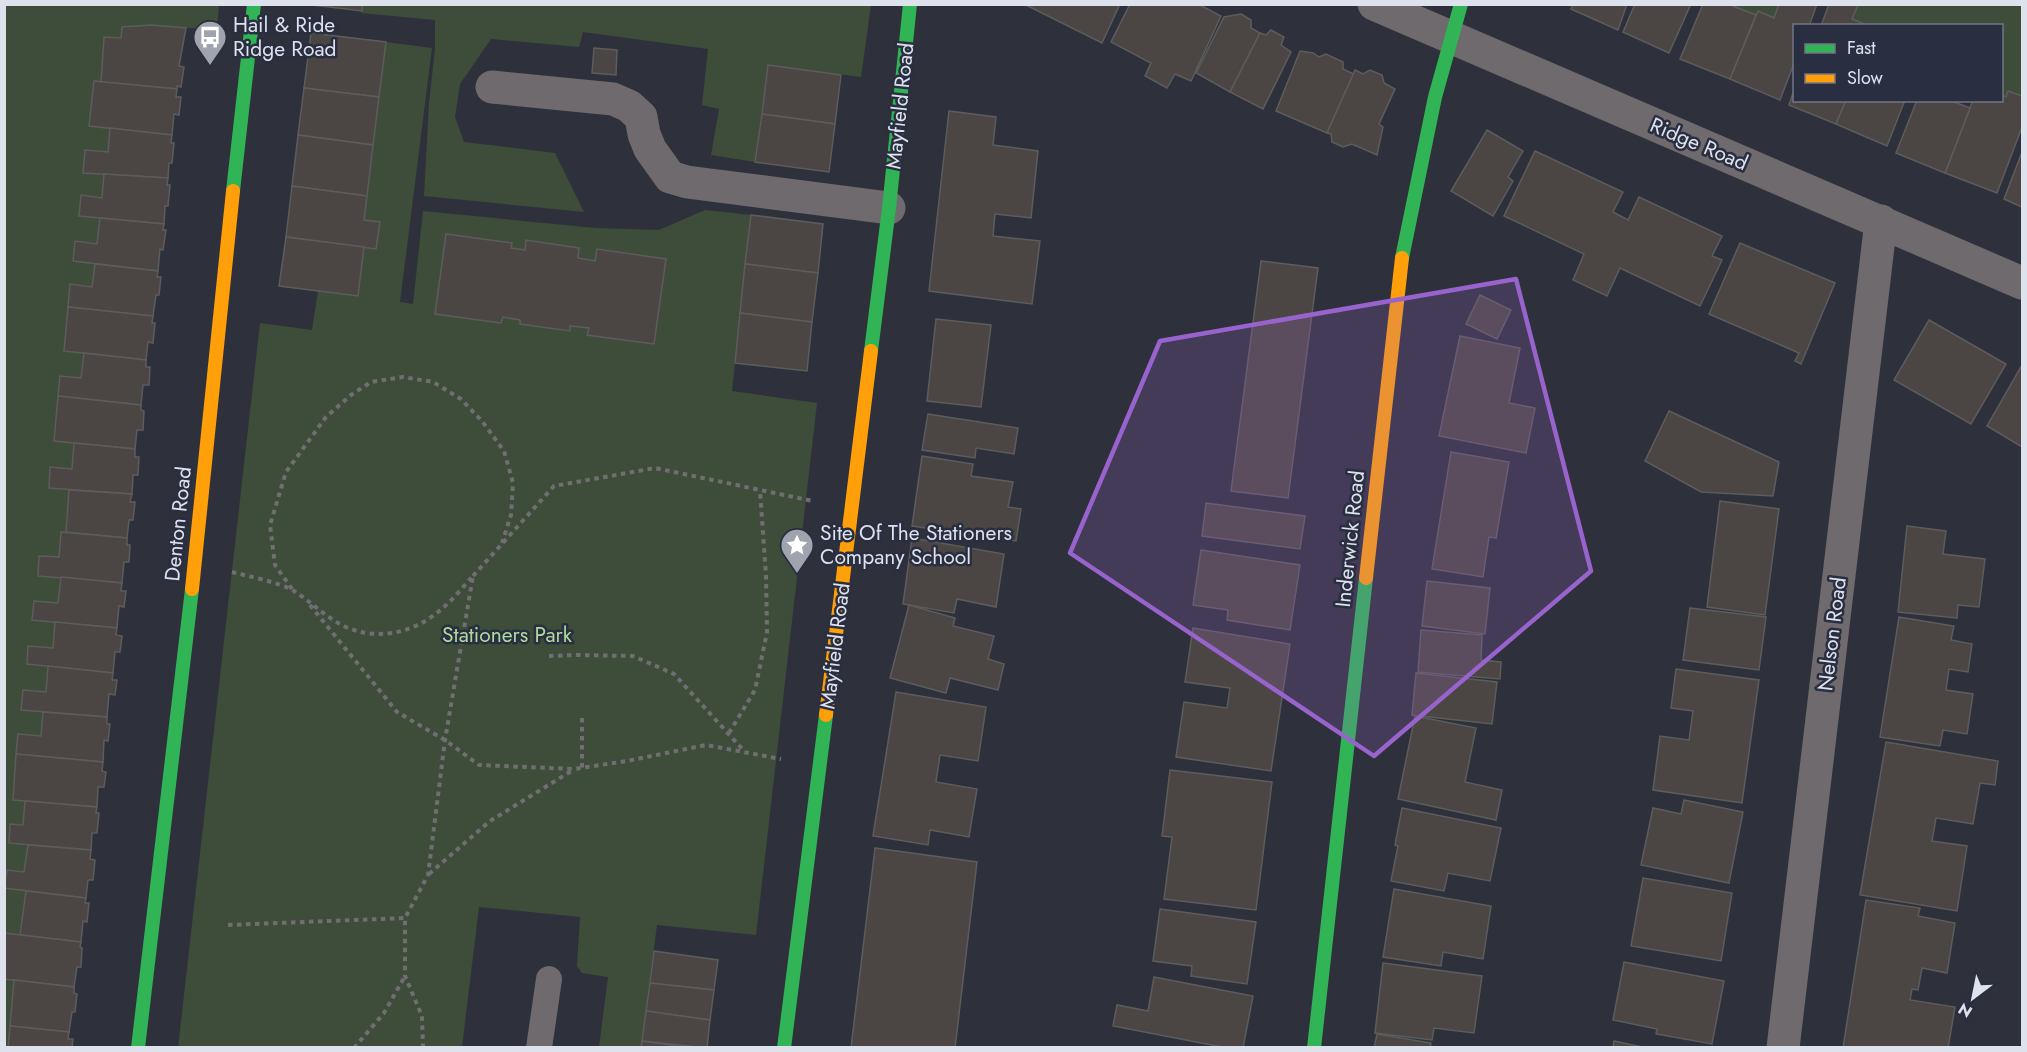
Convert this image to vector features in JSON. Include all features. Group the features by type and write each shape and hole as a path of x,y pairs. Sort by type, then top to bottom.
{"street":[{"name":"Denton Road","path":"138,1047 195,566 227,243 254,4"},
{"name":"Mayfield Road","path":"784,1047 889,208 910,4"},
{"name":"Ridge Road","path":"1374,4 2022,283"},
{"name":"Inderwick Road","path":"1314,1047 1402,259 1435,97 1461,4"},
{"path":"492,87 614,99 629,106 641,117 644,134 659,164 670,177 687,182 889,208"},
{"name":"Nelson Road","path":"1783,1047 1881,221"}],"lane":[{"path":"539,1047 549,979"}],"path":[{"path":"292,590 275,564 270,525 286,472 326,417 351,395 371,382 403,377 433,382 461,399 482,421 504,451 513,483 511,515 502,543"},
{"path":"195,566 231,572 292,590 350,629 375,635 399,632 420,624 438,612 554,486 655,468 852,509"},
{"path":"729,733 755,690 767,632 760,490"},
{"path":"428,875 445,740 473,576"},
{"path":"307,601 398,712 445,740 479,765 574,769 706,745 820,766"},
{"path":"549,656 633,656 674,674 746,753"},
{"path":"582,718 582,768"},
{"path":"423,1047 423,1016 405,976 405,918 428,875 490,821 574,769"},
{"path":"228,925 405,918"},
{"path":"354,1047 384,1013 405,976"}],"highlighted area":[{"path":"1516,279 1591,571 1374,756 1070,553 1160,341"}],"green space":[{"path":"362,4 871,5 861,77 768,65 755,162 711,155 719,109 702,105 708,49 583,32 579,47 491,39 460,84 455,117 464,142 555,153 584,212 424,196 429,103 435,49 435,20 361,13"},
{"path":"1734,4 1779,5 1774,18 1758,11 1756,15 1733,6"},
{"path":"5,5 219,5 217,30 151,25 122,27 121,38 105,37 101,82 94,81 89,126 110,128 108,152 86,150 104,174 102,198 81,196 79,216 100,218 97,244 76,241 95,264 92,287 70,285 64,351 84,353 81,378 60,376 54,440 74,443 72,469 51,467 49,488 69,490 66,532 61,532 59,557 39,556 38,576 61,577 53,648 29,646 27,664 48,667 46,692 23,691 21,710 43,712 41,736 18,734 13,799 25,801 23,825 10,824 9,843 28,845 24,872 7,871 5,888"},
{"path":"1856,5 2022,5 2022,96 2009,91 2006,97 2003,96 2003,24 1864,24 1852,19 1858,6"},
{"name":"Stationers Park","path":"386,42 432,48 400,302 413,304 423,211 595,228 659,230 705,210 751,215 732,391 817,403 756,935 657,925 641,1047 599,1047 608,977 582,973 577,966 580,917 479,907 462,1047 178,1048 260,323 312,330 318,291 358,296 364,247 376,249 380,222 364,220"},
{"path":"5,888 26,891 20,935 5,933"},
{"path":"5,979 14,980 8,1047 5,1048"}],"building":[{"path":"304,4 362,4 362,11"},
{"path":"1024,4 1120,4 1102,43"},
{"path":"1130,4 1198,4 1221,16 1191,81 1175,74 1167,88 1145,76 1151,63 1111,42"},
{"path":"1573,4 1627,4 1618,30 1571,9"},
{"path":"1635,4 1691,4 1669,53 1623,32"},
{"path":"1703,4 1734,4 1733,6 1756,15 1730,79 1680,59"},
{"path":"1779,4 1817,4 1810,24 1793,24 1793,66 1780,100 1730,79 1758,11 1774,18"},
{"path":"1829,4 1858,5 1852,19 1864,24 1822,24"},
{"path":"1241,14 1251,20 1251,28 1260,33 1230,92 1196,73 1224,17"},
{"path":"151,25 186,28 179,66 184,67 181,87 177,86 177,89 101,82 104,37 121,38 122,27"},
{"path":"1271,30 1284,37 1281,45 1291,52 1263,109 1230,92 1260,33 1266,35"},
{"path":"311,33 386,42 379,97 304,88"},
{"path":"594,48 617,50 616,75 592,73"},
{"path":"1300,51 1313,53 1319,57 1326,54 1343,62 1343,69 1354,74 1327,133 1276,111"},
{"path":"768,65 841,75 835,124 762,114"},
{"path":"1355,70 1363,74 1370,70 1382,75 1384,83 1395,89 1379,124 1383,127 1377,155 1352,144 1343,147 1332,142 1331,134 1327,133"},
{"path":"94,81 177,89 176,97 181,97 179,115 174,114 172,135 89,126"},
{"path":"304,88 379,97 373,145 298,135"},
{"path":"2008,91 2022,96 2022,127 1997,193 1945,173 1972,102 2003,102 2003,96 2006,97"},
{"path":"1793,93 1793,102 1845,102 1836,124 1789,105"},
{"path":"1845,102 1904,102 1887,146 1836,124"},
{"path":"1916,102 1954,102 1970,108 1945,173 1896,153"},
{"path":"949,111 996,117 993,145 1038,151 1031,218 995,214 993,236 1040,241 1032,304 929,291"},
{"path":"762,114 835,124 829,172 755,162"},
{"path":"110,128 172,135 171,143 174,143 168,178 83,173 85,150 108,152"},
{"path":"1487,130 1523,151 1508,177 1513,181 1493,216 1451,191"},
{"path":"298,135 373,145 367,196 292,186"},
{"path":"1535,151 1623,192 1613,212 1628,220 1639,197 1722,236 1712,256 1722,260 1700,306 1620,268 1607,296 1573,280 1584,254 1504,216"},
{"path":"2022,152 2022,207 2004,199"},
{"path":"104,174 168,178 167,185 170,185 164,224 79,216 81,195 102,198"},
{"path":"292,186 367,196 364,220 380,222 376,249 286,237"},
{"path":"751,215 823,224 818,273 745,264"},
{"path":"100,218 164,224 163,230 166,230 163,250 160,249 158,271 73,261 75,241 97,244"},
{"path":"446,234 512,243 511,248 525,250 526,240 579,248 578,258 595,261 597,249 666,259 654,344 587,335 589,328 570,326 570,331 520,324 520,320 503,317 501,323 435,314"},
{"path":"286,237 364,247 358,296 279,286"},
{"path":"1740,243 1835,283 1801,364 1795,361 1799,353 1709,314"},
{"path":"1261,261 1318,268 1288,498 1231,491"},
{"path":"95,264 158,271 157,277 161,277 159,295 156,295 153,316 68,307 70,284 92,287"},
{"path":"745,264 818,273 812,322 740,313"},
{"path":"1480,295 1511,310 1497,339 1466,324"},
{"path":"68,307 153,316 152,323 155,323 153,343 148,342 146,360 64,351"},
{"path":"740,313 812,322 807,371 735,363"},
{"path":"936,319 991,325 981,407 927,401"},
{"path":"1929,320 2006,364 1971,424 1894,380"},
{"path":"1460,336 1520,348 1509,403 1535,408 1526,453 1439,436"},
{"path":"84,353 146,360 146,367 150,367 149,385 143,385 141,405 58,396 60,376 81,378"},
{"path":"2022,365 2022,447 1987,426"},
{"path":"58,396 141,405 141,410 144,411 143,430 137,430 135,449 54,441"},
{"path":"1669,411 1779,462 1773,496 1701,492 1645,461"},
{"path":"928,414 1018,428 1014,454 976,448 975,458 922,450"},
{"path":"74,443 135,449 135,457 139,457 138,475 133,475 132,494 49,488 50,467 72,469"},
{"path":"1451,452 1509,462 1496,538 1489,537 1483,577 1432,569"},
{"path":"922,456 973,464 971,476 1013,482 1008,507 1021,509 1016,541 912,526"},
{"path":"69,490 132,494 130,502 135,502 133,520 129,520 127,538 66,532"},
{"path":"1720,501 1779,509 1765,615 1707,607"},
{"path":"1206,503 1305,516 1300,549 1202,536"},
{"path":"1907,526 1946,531 1943,554 1985,559 1979,607 1958,605 1957,618 1898,612"},
{"path":"61,532 127,538 127,545 130,545 129,562 124,562 122,583 38,576 39,556 59,557"},
{"path":"912,538 1004,554 996,607 957,599 954,613 903,604"},
{"path":"1201,550 1300,565 1290,630 1227,620 1228,610 1193,605"},
{"path":"61,577 122,583 121,591 126,591 124,607 119,606 117,628 32,620 34,601 58,603"},
{"path":"1427,581 1490,588 1485,634 1422,626"},
{"path":"909,605 955,618 953,626 994,636 988,659 1004,664 998,690 950,678 946,693 890,678"},
{"path":"1690,608 1766,617 1759,670 1683,660"},
{"path":"1899,617 1954,626 1951,640 1972,644 1968,672 1949,669 1946,690 1973,694 1967,734 1943,730 1940,746 1880,737"},
{"path":"55,622 117,628 116,635 122,636 120,652 115,652 113,673 27,664 28,646 53,648"},
{"path":"1193,628 1290,644 1271,771 1176,757 1184,702 1227,708 1230,688 1185,682"},
{"path":"1421,630 1482,635 1481,660 1501,662 1500,679 1418,672"},
{"path":"48,666 113,673 112,680 117,680 115,695 109,694 107,717 21,710 23,690 46,692"},
{"path":"1676,669 1759,680 1742,803 1653,790 1660,736 1689,740 1693,711 1671,708"},
{"path":"1416,673 1497,682 1492,724 1412,715"},
{"path":"896,692 986,707 978,761 940,755 936,782 977,789 969,837 930,830 928,845 873,836"},
{"path":"43,712 107,717 107,724 110,724 108,741 104,740 103,762 16,754 18,734 41,736"},
{"path":"1415,716 1476,728 1465,782 1502,790 1496,820 1398,799"},
{"path":"1886,742 1998,761 1995,785 1980,783 1973,824 1936,818 1932,841 1967,846 1957,911 1860,895"},
{"path":"16,754 103,762 102,771 106,772 104,787 98,787 97,807 13,800"},
{"path":"1170,770 1272,782 1256,910 1164,899 1172,837 1162,836"},
{"path":"1684,800 1743,812 1729,883 1641,865 1653,808 1681,814"},
{"path":"25,801 97,807 96,813 99,813 97,833 92,833 91,850 9,843 10,824 23,825"},
{"path":"1402,808 1501,828 1490,881 1448,873 1444,891 1391,881"},
{"path":"28,845 91,850 90,859 95,860 93,880 88,880 86,898 4,888 7,870 24,872"},
{"path":"875,848 977,862 955,1048 851,1048"},
{"path":"1643,878 1732,893 1721,961 1631,946"},
{"path":"1394,889 1491,906 1483,959 1443,952 1441,966 1383,957"},
{"path":"26,891 86,898 85,903 89,903 87,922 83,921 81,942 20,935"},
{"path":"1866,900 1920,908 1918,916 1955,923 1947,973 1922,968 1918,990 1912,989 1910,1000 1955,1007 1948,1048 1843,1048"},
{"path":"1160,909 1256,922 1247,984 1191,976 1192,966 1153,961"},
{"path":"4,933 81,942 81,967 77,967 74,987 4,979"},
{"path":"654,951 718,960 714,990 650,983"},
{"path":"1624,962 1724,981 1712,1044 1656,1034 1657,1029 1613,1020"},
{"path":"1383,963 1482,976 1474,1033 1434,1028 1432,1040 1375,1033"},
{"path":"1154,977 1253,996 1243,1048 1227,1048 1113,1026 1117,1005 1148,1011"},
{"path":"14,980 74,987 74,993 77,994 75,1012 72,1012 69,1032 10,1026"},
{"path":"650,983 714,990 710,1020 646,1011"},
{"path":"646,1011 710,1020 707,1048 642,1041"},
{"path":"10,1026 69,1032 68,1039 73,1039 72,1048 8,1048"},
{"path":"1377,1034 1431,1043 1430,1048 1374,1048"},
{"path":"642,1041 692,1048 641,1048"},
{"path":"1614,1041 1647,1048 1613,1048"}],"traffic: fast":[{"path":"233,191 254,4"},
{"path":"871,351 889,208 910,4"},
{"path":"1402,258 1435,97 1461,4"},
{"path":"1314,1048 1366,578"},
{"path":"138,1048 192,589"},
{"path":"784,1048 826,715"}],"traffic: slow":[{"path":"192,589 233,191"},
{"path":"1366,578 1402,258"},
{"path":"826,715 871,351"}],"place":[{"name":"Hail & Ride Ridge Road","path":"210,66"},
{"name":"Site Of The Stationers Company School","path":"797,574"}]}
